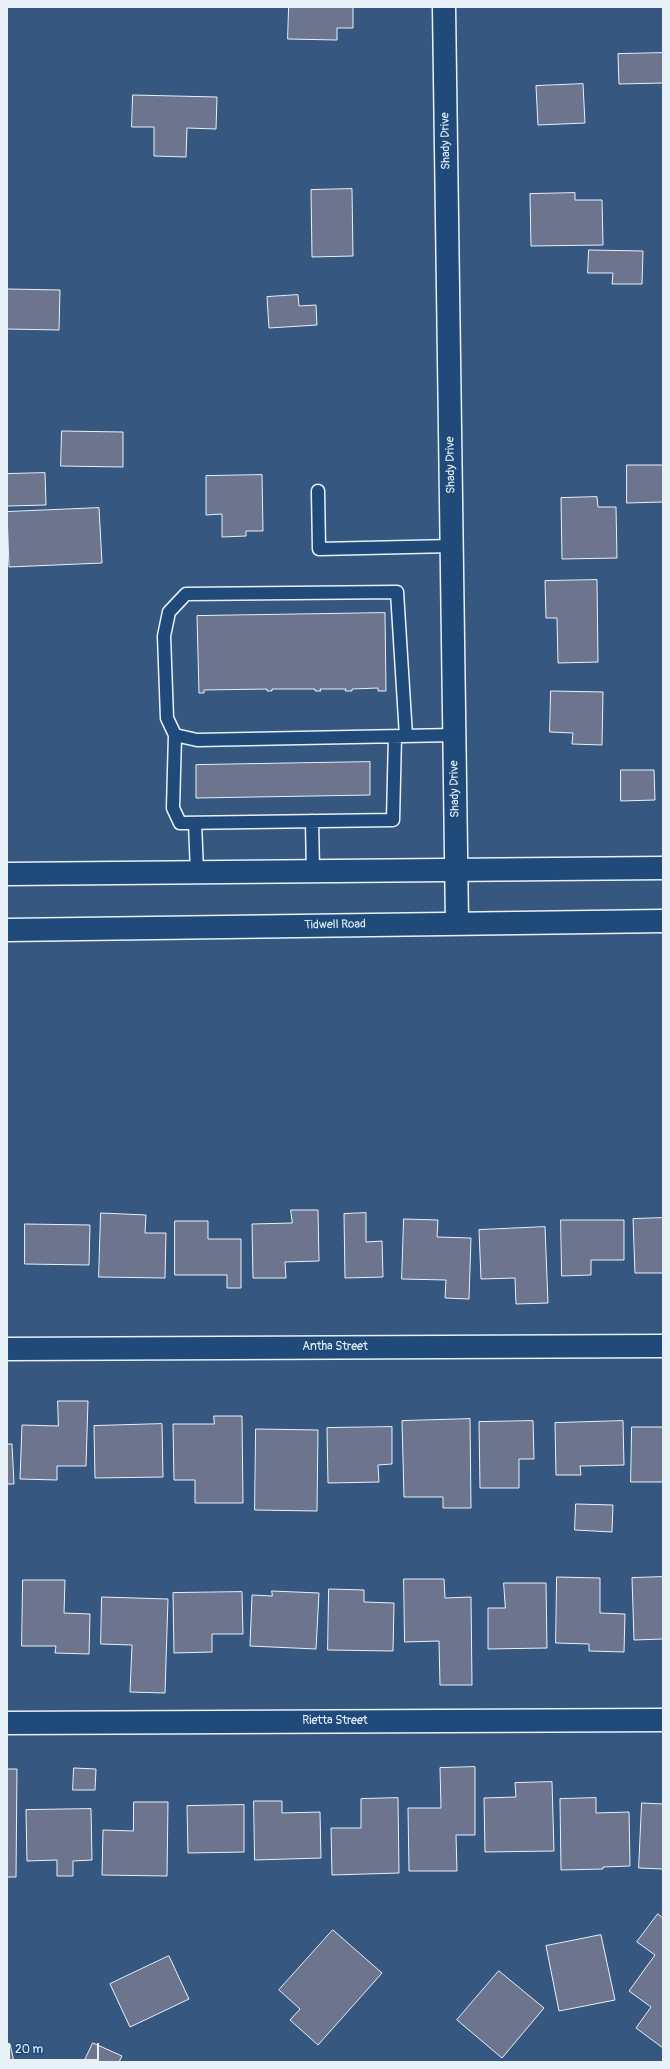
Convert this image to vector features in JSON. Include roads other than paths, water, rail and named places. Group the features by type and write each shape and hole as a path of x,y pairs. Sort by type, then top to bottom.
{"street":[{"name":"Shady Drive","path":"444,7 457,923"},
{"path":"7,874 663,868"},
{"name":"Tidwell Road","path":"7,930 663,921"},
{"name":"Antha Street","path":"7,1349 663,1346"},
{"name":"Rietta Street","path":"7,1723 663,1720"}],"lane":[{"path":"318,491 319,549 452,546"},
{"path":"397,592 401,736 393,820 180,823 173,808 175,734 167,718 164,636 169,612 186,594 397,592"},
{"path":"175,734 197,740 454,734"},
{"path":"312,821 313,871"},
{"path":"195,823 197,872"}]}
